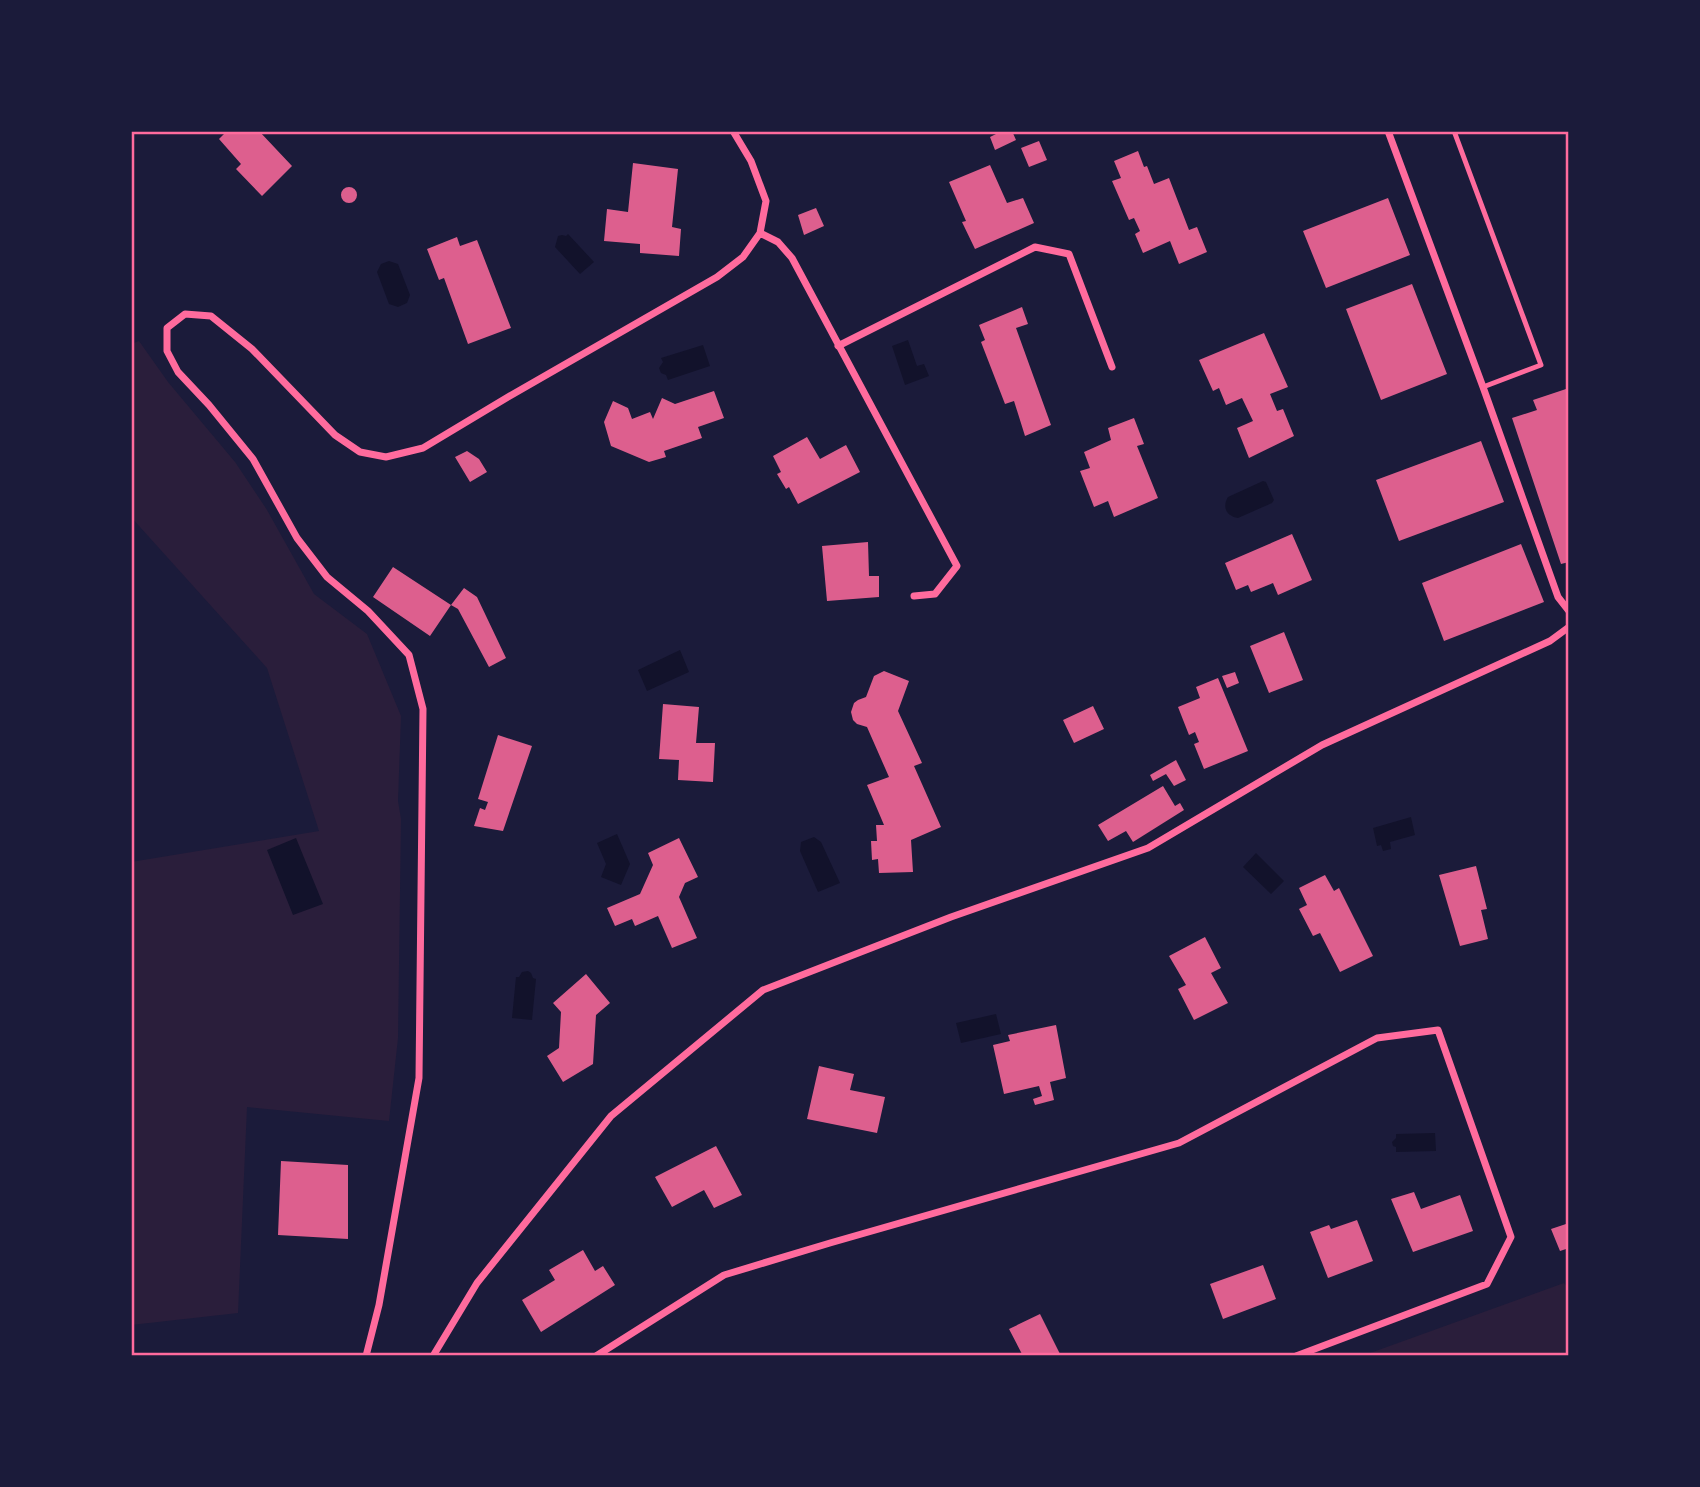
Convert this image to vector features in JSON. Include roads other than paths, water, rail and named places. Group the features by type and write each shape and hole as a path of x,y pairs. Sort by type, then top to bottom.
{"street":[{"path":"366,1356 379,1306 419,1078 423,709 409,655 368,611 327,577 297,538 253,459 178,372 167,351 167,328 185,314 211,316 252,349 335,435 360,452 386,457 423,448 717,276 743,257 760,233 766,201 751,161 733,131"},
{"path":"1388,131 1558,597 1569,611"},
{"path":"760,233 778,242 792,258 957,566 935,594 914,596"},
{"path":"838,345 1035,247 1069,254 1112,367"},
{"path":"433,1356 477,1283 611,1116 764,990 951,917 1148,848 1322,745 1550,641 1569,627"},
{"path":"596,1356 724,1275 830,1242 1179,1143 1377,1038 1438,1030 1511,1237 1487,1284 1296,1356"}],"lane":[{"path":"1454,131 1541,365 1483,387"}]}
